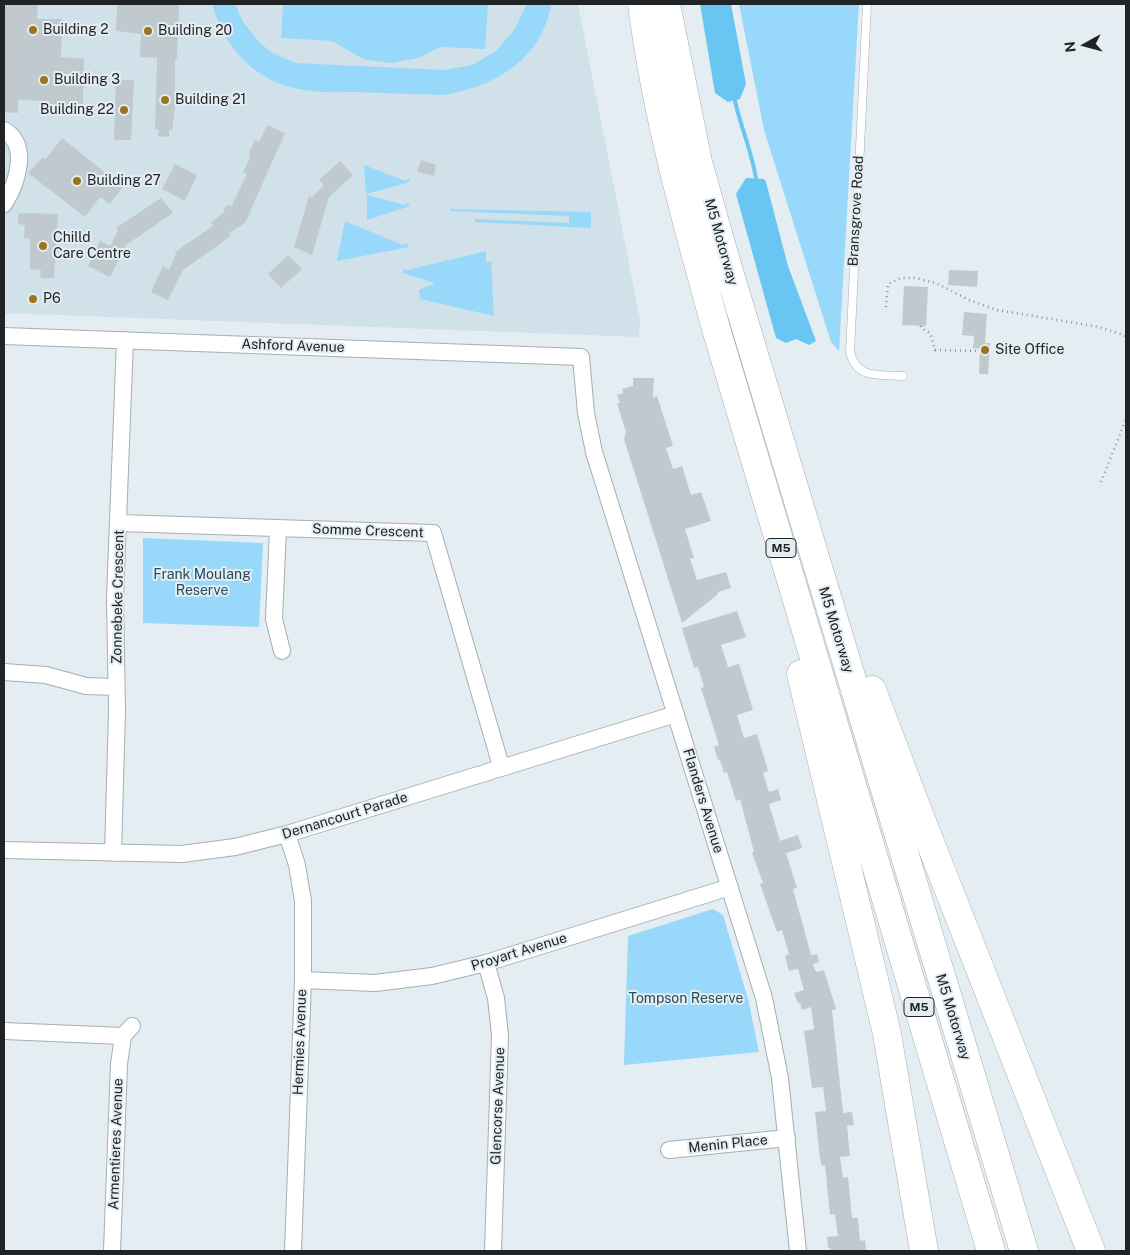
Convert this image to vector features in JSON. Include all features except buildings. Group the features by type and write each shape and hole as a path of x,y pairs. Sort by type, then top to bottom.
{"highway":[{"name":"M5 Motorway","path":"642,4 675,179 717,332 992,1251"},
{"name":"M5 Motorway","path":"666,4 698,162 774,424 1024,1251"},
{"path":"717,332 872,961 888,1034 924,1251"},
{"path":"774,424 895,753 1091,1251"}],"street":[{"path":"4,130 15,138 19,148 19,155 16,182 4,204"},
{"name":"Ashford Avenue","path":"4,336 581,357"},
{"name":"Zonnebeke Crescent","path":"113,853 116,688 115,598 125,340"},
{"name":"Flanders Avenue","path":"581,357 586,413 594,452 755,964 770,1024 787,1138 798,1251"},
{"name":"Somme Crescent","path":"119,523 434,533 501,766"},
{"path":"278,529 274,619 282,651"},
{"path":"4,672 46,675 86,686 116,688"},
{"name":"Dernancourt Parade","path":"4,850 182,854 209,852 287,834 501,766 676,714"},
{"name":"Hermies Avenue","path":"287,834 297,865 303,901 303,980 293,1251"},
{"name":"Proyart Avenue","path":"303,980 375,983 432,976 486,963 730,887"},
{"name":"Glencorse Avenue","path":"486,963 496,998 500,1035 493,1251"},
{"name":"Armentieres Avenue","path":"4,1031 127,1031 119,1064 112,1251"},
{"name":"Menin Place","path":"669,1150 787,1138"}],"lane":[{"name":"Bransgrove Road","path":"867,4 850,352 853,364 858,370 866,373 903,376"}],"path":[{"path":"886,307 888,284 901,278 915,278 936,283 969,300 997,310 1099,327 1126,336"},
{"path":"922,326 921,328 930,333 936,351 980,351"},
{"path":"1101,482 1126,419"}],"shaded area":[{"path":"4,4 578,4 640,319 639,337 4,313"},
{"path":"700,4 731,4 746,84 740,99 728,102 715,93"},
{"path":"746,178 764,179 766,182 788,266 816,341 809,345 796,339 786,343 776,338 736,194"}],"green space":[{"path":"212,4 235,4 243,22 260,43 271,52 295,63 444,70 472,65 496,51 515,29 527,4 551,4 546,23 538,40 513,68 479,86 442,95 323,92 304,90 271,80 257,72 234,49 225,35"},
{"path":"283,4 488,4 485,49 440,47 418,58 390,63 363,59 332,41 281,38"},
{"path":"739,4 859,4 839,351 831,342 764,130"},
{"path":"364,165 405,181 409,179 410,182 366,194"},
{"path":"367,195 405,205 408,203 410,206 367,220"},
{"path":"450,209 591,212 591,228 475,222 475,219 569,223 569,216 450,211"},
{"path":"345,221 403,245 407,243 409,247 337,261"},
{"path":"486,251 486,263 491,261 494,316 420,299 419,290 435,283 402,273 404,269 408,270"},
{"name":"Frank Moulang Reserve","path":"143,538 263,543 259,627 143,623"},
{"name":"Tompson Reserve","path":"713,909 723,915 748,999 759,1052 624,1065 628,936"}],"waterway":[{"path":"735,101 756,179"}],"place":[{"name":"Building 2","path":"33,30"},
{"name":"Building 20","path":"148,31"},
{"name":"Building 3","path":"44,80"},
{"name":"Building 21","path":"165,100"},
{"name":"Building 22","path":"124,110"},
{"name":"Building 27","path":"77,181"},
{"name":"Chilld Care Centre","path":"43,246"},
{"name":"P6","path":"33,299"},
{"name":"Site Office","path":"985,350"}]}
